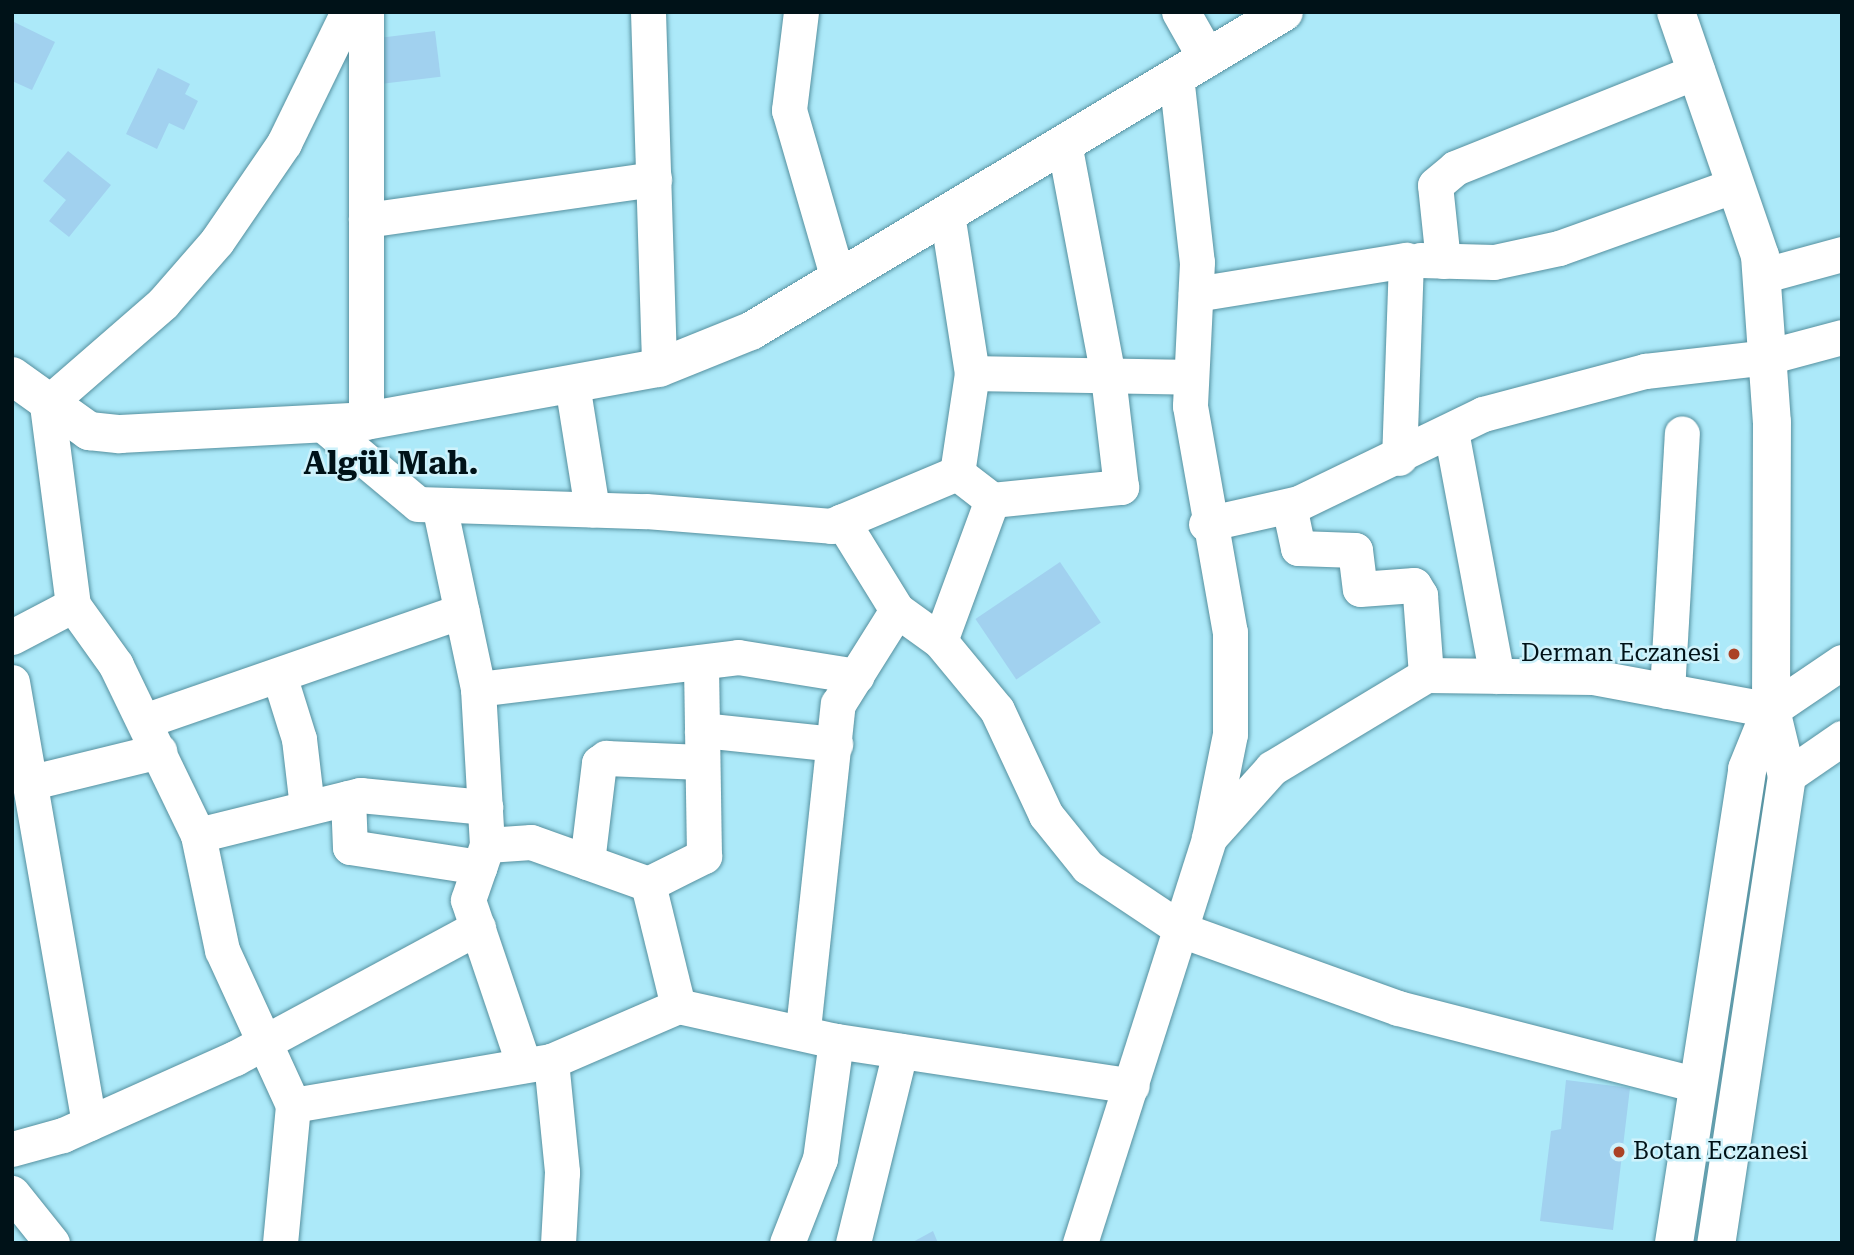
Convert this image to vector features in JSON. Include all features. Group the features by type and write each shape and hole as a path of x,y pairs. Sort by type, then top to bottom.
{"main road":[{"path":"1181,12 1191,67"},
{"path":"12,376 47,404 89,431 120,434 366,421 659,368 751,331 1284,12"},
{"path":"1681,13 1761,276 1767,357 1771,710 1787,776 1716,1243"},
{"path":"1674,1243 1747,769 1771,710"}],"street":[{"path":"280,1243 293,1105 222,950 198,835 116,665 73,605 47,404 163,303 217,241 284,143 348,12"},
{"path":"366,12 366,421"},
{"path":"648,12 659,368"},
{"path":"801,12 789,110 838,278"},
{"path":"1080,1243 1184,931 1209,838 1230,734 1230,632 1206,524 1191,377 1196,295 1191,67"},
{"path":"1443,261 1435,185 1455,168 1697,71"},
{"path":"957,473 992,500 1121,487 1108,376 1065,144"},
{"path":"366,220 654,179"},
{"path":"1196,295 1406,260 1494,262 1559,248 1735,185"},
{"path":"947,214 972,373 957,473"},
{"path":"1761,276 1842,254"},
{"path":"1399,458 1406,260"},
{"path":"1206,524 1289,506 1399,458 1483,414 1646,371 1767,357 1842,337"},
{"path":"972,373 1191,377"},
{"path":"572,384 592,509"},
{"path":"321,423 418,504 592,509 831,526 957,473"},
{"path":"1451,431 1497,676"},
{"path":"1667,691 1682,433"},
{"path":"940,641 992,500"},
{"path":"439,505 478,689 485,807 483,856 468,900 538,1063 562,1172 558,1243"},
{"path":"1289,506 1298,548 1355,550 1360,589 1414,585 1420,595 1426,675"},
{"path":"842,521 897,610 940,641 997,710 1046,815 1087,867 1184,931 1398,1009 1697,1084"},
{"path":"12,638 73,605"},
{"path":"803,1029 838,704 897,610"},
{"path":"33,782 151,736 279,675 462,611"},
{"path":"478,689 738,657 856,676"},
{"path":"348,797 350,847 483,856 531,842 648,884 704,856 701,662"},
{"path":"1209,838 1272,768 1426,675 1592,677 1771,710 1842,662"},
{"path":"279,675 299,739 307,807"},
{"path":"12,682 33,782 89,1123"},
{"path":"1787,776 1842,738"},
{"path":"587,862 598,763 606,758 702,746 835,744"},
{"path":"198,835 348,797 485,807"},
{"path":"648,884 678,1006"},
{"path":"12,1149 89,1123 266,1042 478,926"},
{"path":"293,1105 538,1063 678,1006 803,1029 836,1041 1132,1086"},
{"path":"787,1243 820,1158 836,1041"},
{"path":"853,1243 900,1051"},
{"path":"12,1193 52,1243"}],"building":[{"path":"12,21 55,42 32,90 12,81"},
{"path":"435,31 441,77 376,85 370,39"},
{"path":"158,68 190,84 185,94 198,101 184,130 169,123 157,149 126,134"},
{"path":"68,151 111,185 69,237 49,221 66,200 43,181"},
{"path":"1060,562 1101,623 1016,680 975,619"},
{"path":"1566,1080 1630,1088 1613,1230 1540,1221 1551,1131 1561,1129"},
{"path":"933,1231 938,1243 911,1243"}],"place":[{"name":"Derman Eczanesi","path":"1734,654"},
{"name":"Botan Eczanesi","path":"1619,1152"}],"district":[{"name":"Algül Mah.","path":"391,463"}]}
